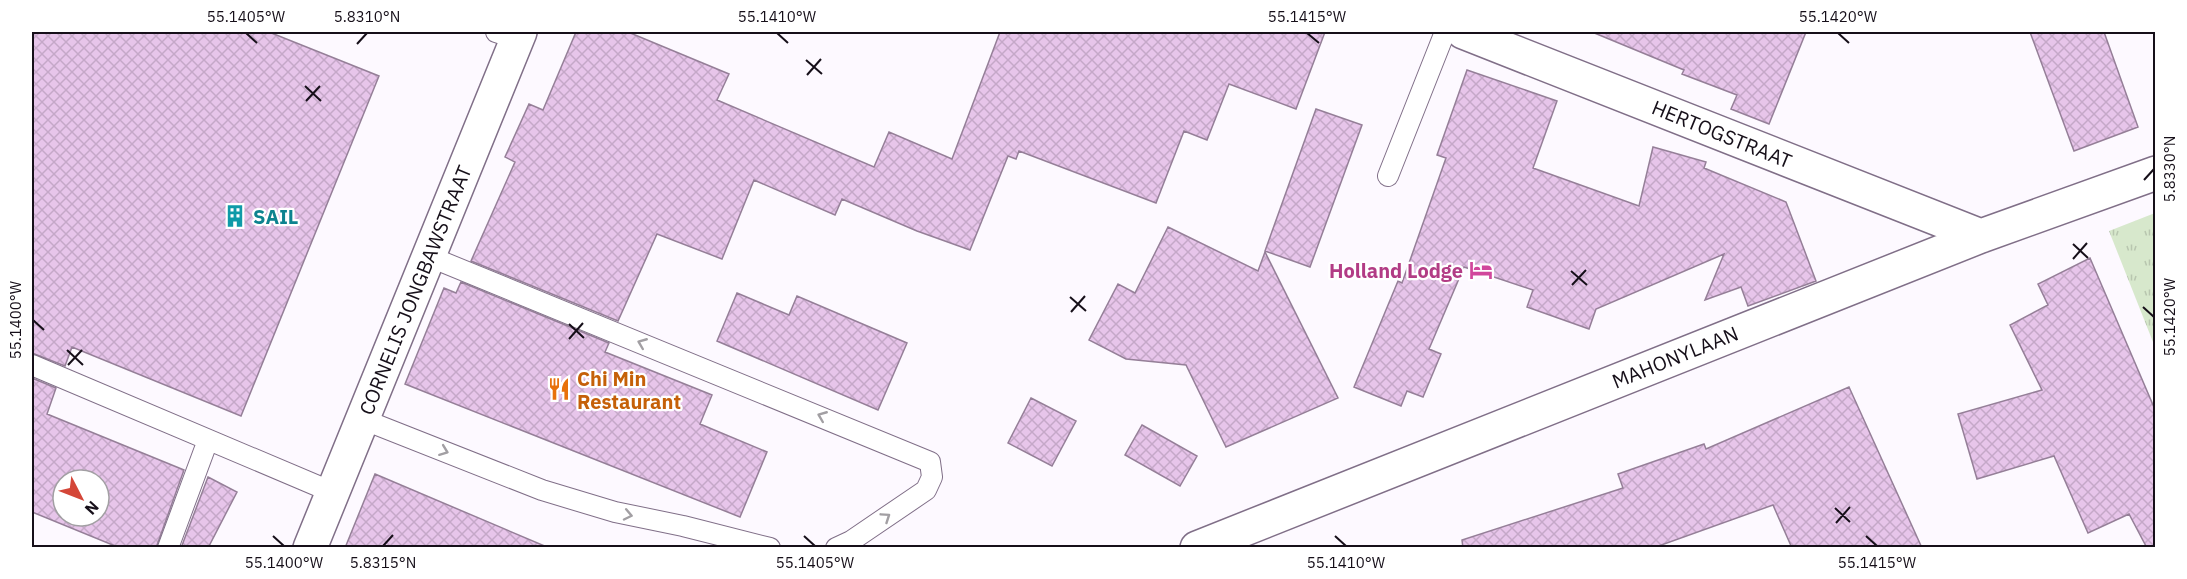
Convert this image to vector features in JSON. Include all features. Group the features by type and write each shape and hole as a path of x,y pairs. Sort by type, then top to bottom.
{"street":[{"name":"HERTOGSTRAAT","path":"1463,32 1981,236"},
{"name":"CORNELIS JONGBAWSTRAAT","path":"310,548 428,256 511,34"},
{"name":"MAHONYLAAN","path":"1197,548 1981,236 2156,173"}],"lane":[{"path":"1388,176 1445,32"},
{"path":"428,256 930,462 932,477 926,490 851,541 836,548"},
{"path":"32,365 332,492"},
{"path":"362,419 553,493 615,512 770,548"},
{"path":"168,548 208,440"}],"green space":[{"path":"2155,213 2155,347 2109,231"}],"building":[{"path":"32,32 269,32 379,76 241,416 72,347 65,366 32,353"},
{"path":"576,32 628,32 729,74 717,100 874,167 889,132 952,159 1000,32 1325,32 1296,109 1229,84 1207,140 1184,131 1156,203 1019,151 1016,159 1008,156 970,250 917,231 842,199 835,215 754,180 722,259 657,234 618,321 471,261 515,162 505,157 529,104 543,110"},
{"path":"1592,32 1806,32 1769,124 1731,109 1737,95 1682,74 1684,70"},
{"path":"2030,32 2104,32 2138,127 2074,151"},
{"path":"1467,70 1557,101 1533,168 1639,206 1653,147 1706,162 1704,168 1786,202 1816,281 1748,306 1741,287 1705,300 1724,254 1596,309 1589,329 1527,307 1533,290 1464,267 1429,349 1441,354 1423,397 1407,391 1401,406 1354,387 1398,281 1402,283 1446,158 1437,155"},
{"path":"1316,109 1362,125 1310,267 1265,251"},
{"path":"1168,227 1258,271 1265,252 1338,398 1226,447 1186,365 1126,359 1089,340 1118,284 1135,293"},
{"path":"2090,258 2156,412 2156,548 2147,548 2129,514 2088,533 2054,456 1977,479 1958,414 2042,390 2010,325 2048,305 2038,284"},
{"name":"Chi Min Restaurant","path":"461,282 609,343 605,352 712,395 700,424 767,452 740,517 405,384 444,288 456,293"},
{"path":"737,293 789,315 797,296 907,343 878,410 717,341"},
{"path":"32,378 56,388 47,414 184,470 156,548 120,548 71,528 111,528 111,468 51,468 51,520 32,512"},
{"path":"1849,387 1922,548 1792,548 1773,505 1653,548 1463,548 1462,540 1623,488 1618,474 1704,444 1706,449"},
{"path":"1031,398 1076,421 1052,466 1008,443"},
{"path":"1142,425 1197,456 1180,486 1125,455"},
{"path":"375,474 547,547 547,548 345,548"},
{"path":"208,477 237,492 208,548 181,548"}],"place":[{"name":"SAIL","path":"235,216"},
{"name":"Holland Lodge","path":"1481,270"},
{"name":"Chi Min Restaurant","path":"559,389"}]}
